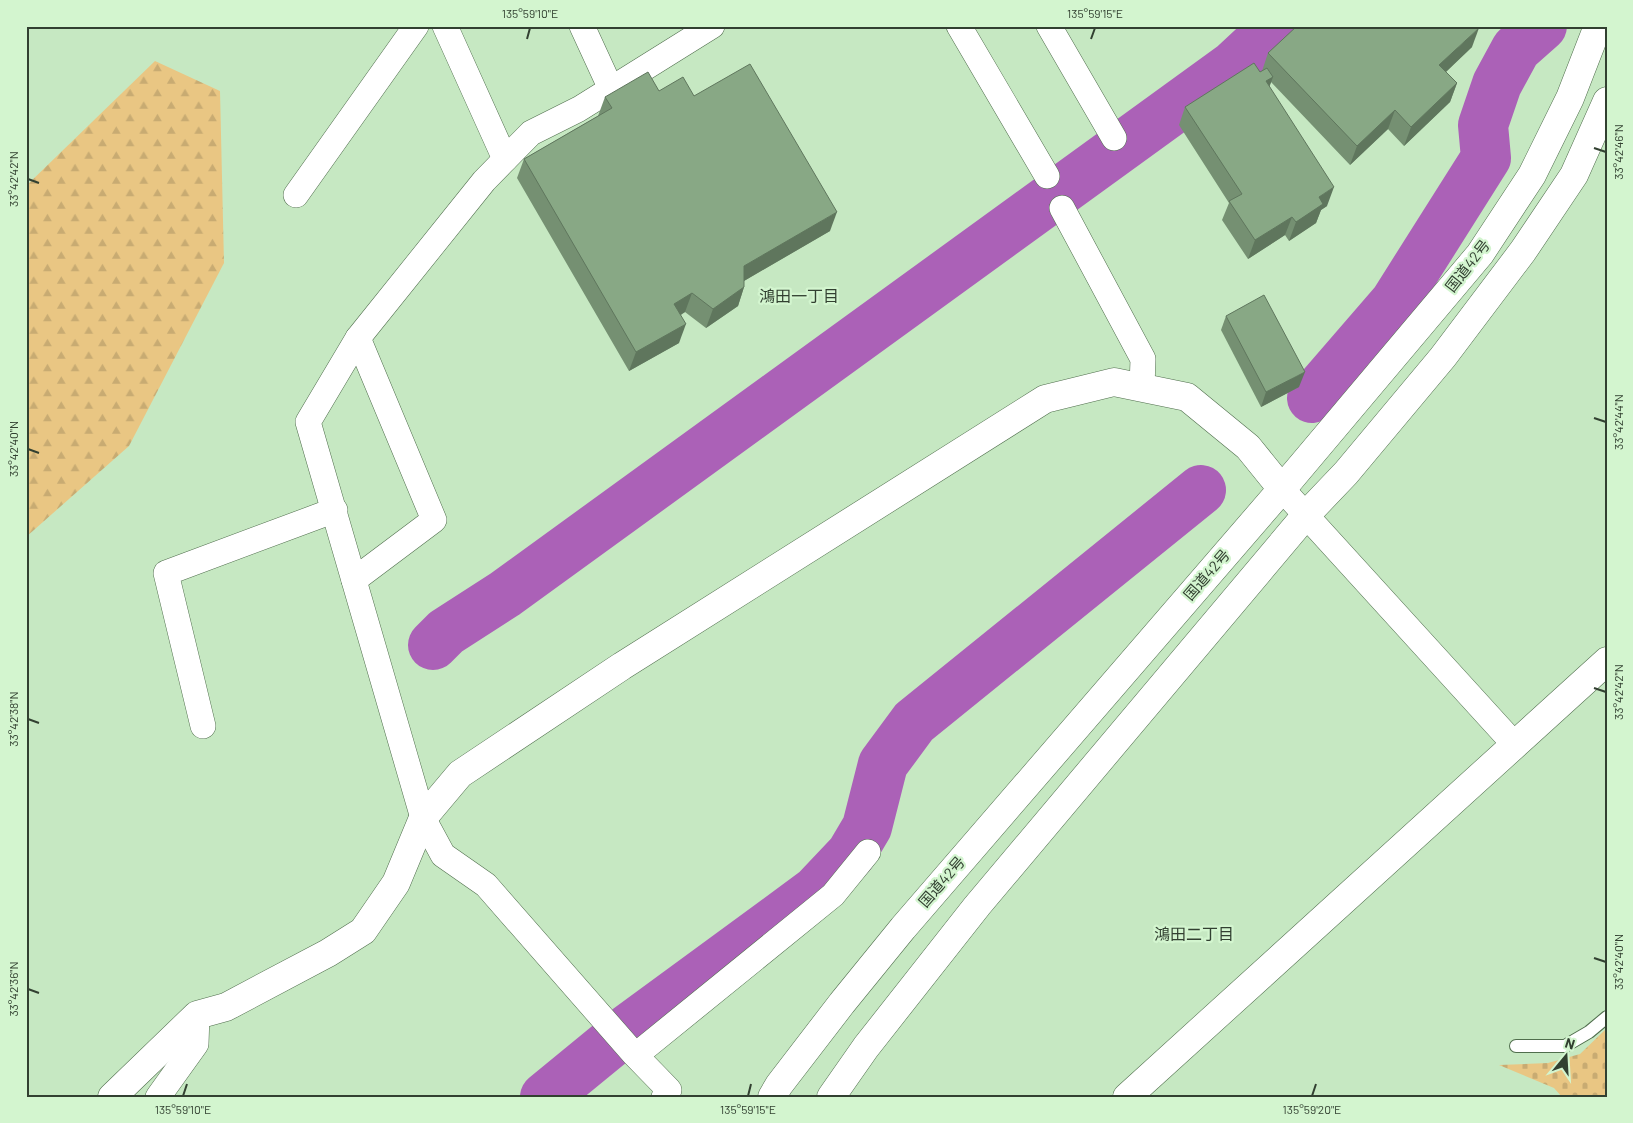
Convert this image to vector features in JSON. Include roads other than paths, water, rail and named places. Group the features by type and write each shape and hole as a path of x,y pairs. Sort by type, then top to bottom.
{"main road":[{"name":"国道42号","path":"772,1097 779,1085 836,1011 903,928 1282,489 1480,254 1532,175 1570,98 1598,26"},
{"path":"830,1097 866,1047 977,906 1306,515 1346,473 1443,357 1523,251 1574,175 1607,101"},
{"path":"112,1097 197,1015 226,1007 328,953 363,931 396,883 423,818 460,774 622,666 1045,399 1114,382 1187,397 1248,448 1282,489"},
{"path":"1127,1097 1607,661"}],"street":[{"path":"296,195 416,26"},
{"path":"445,26 506,159"},
{"path":"582,26 611,89"},
{"path":"664,1097 670,1090 606,1022 486,885 443,855 423,818 308,422 358,338 484,181 531,133 579,109 712,26"},
{"path":"959,26 1047,176"},
{"path":"1049,26 1114,138"},
{"path":"1062,208 1143,359 1142,387"},
{"path":"354,580 434,520 358,338"},
{"path":"1282,489 1515,745"},
{"path":"203,726 166,572 335,510"},
{"path":"635,1054 834,895 868,852"},
{"path":"158,1097 196,1044 197,1015"}],"lane":[{"path":"1516,1046 1565,1046 1589,1032 1607,1017"}],"waterway":[{"path":"433,645 446,632 505,594 1233,66 1276,26"},
{"path":"1312,398 1395,302 1486,158 1483,125 1497,84 1516,49 1542,26"},
{"path":"545,1097 628,1029 816,891 851,854 867,827 883,764 914,722 1201,490"}],"district":[{"name":"鴻田一丁目","path":"799,296"},
{"name":"鴻田二丁目","path":"1194,934"}]}
